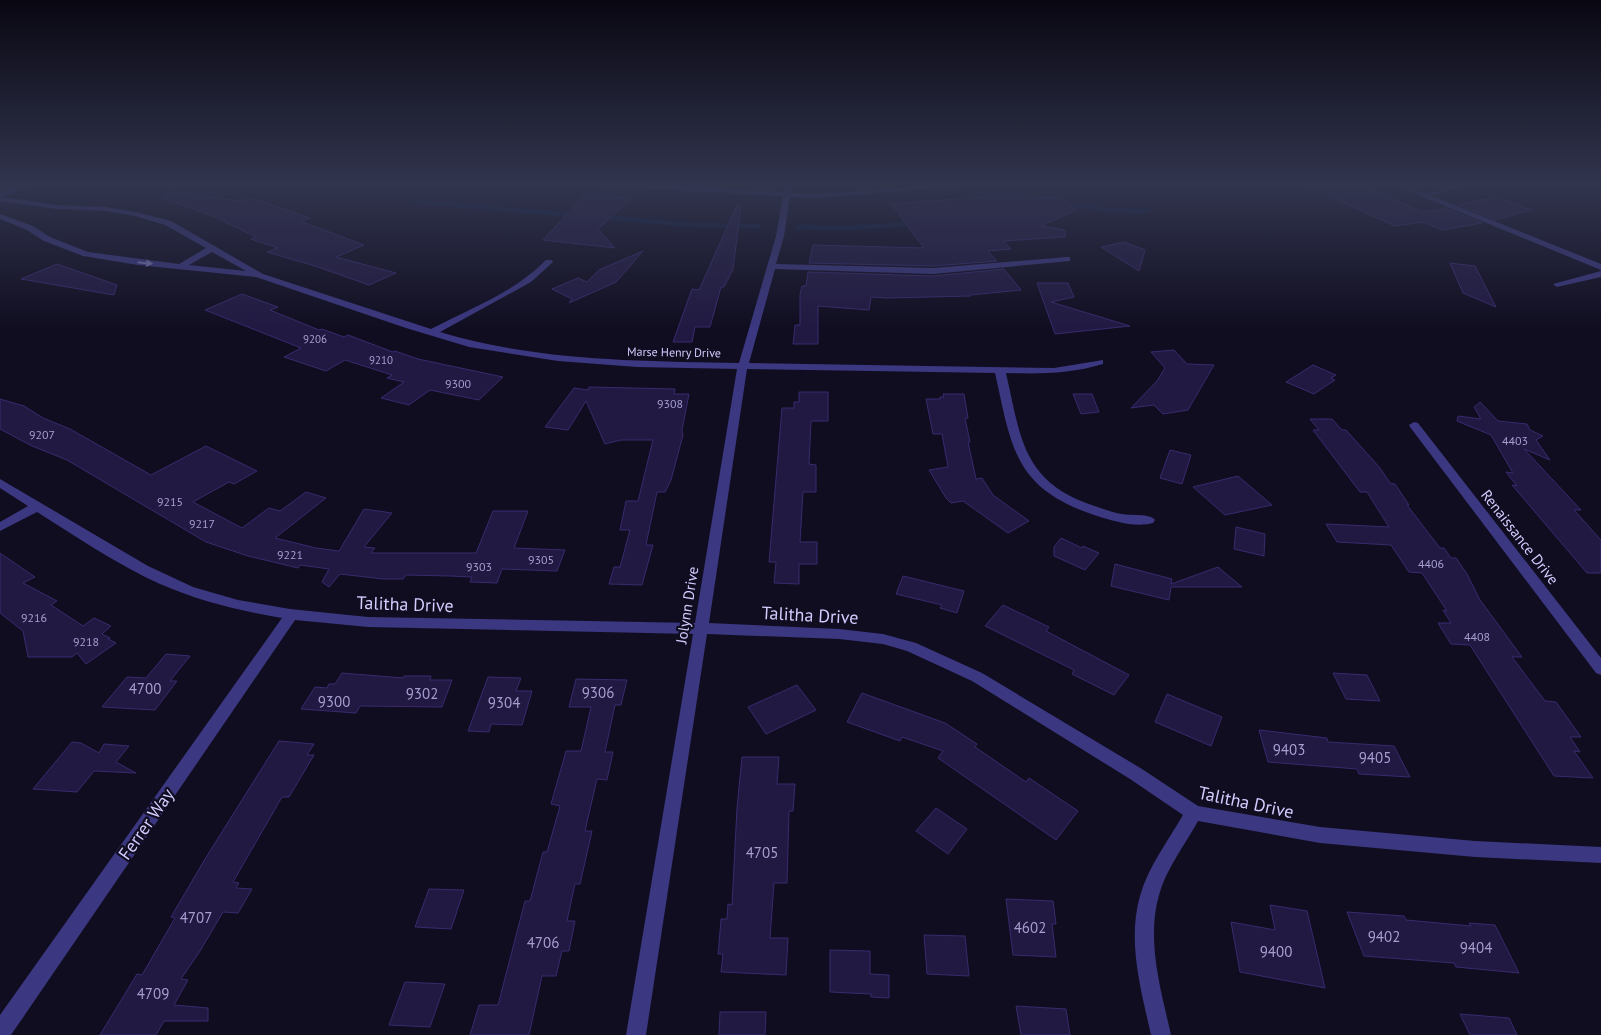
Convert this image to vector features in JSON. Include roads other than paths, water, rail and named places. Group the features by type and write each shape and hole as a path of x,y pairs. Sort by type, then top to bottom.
{"street":[{"name":"Marse Henry Drive","path":"37,232 47,239 86,254 260,276 469,344 558,358 637,364 1000,371 1054,371 1083,367 1099,362"},
{"name":"Marse Henry Drive","path":"184,232 260,276"},
{"name":"Jolynn Drive","path":"636,1035 739,379 781,232"},
{"path":"1513,232 1601,268"},
{"path":"181,266 212,248"},
{"path":"772,266 933,271 1067,259"},
{"path":"431,333 513,289 544,269 549,262"},
{"path":"1558,284 1601,274"},
{"path":"1000,371 1020,452 1029,470 1037,480 1063,499 1080,506 1103,514 1149,520"},
{"name":"Renaissance Drive","path":"1414,425 1601,669"},
{"name":"Talitha Drive","path":"0,483 128,560 165,580 211,598 254,609 368,622 701,629 862,636 911,647 938,658 1007,694 1136,774 1194,813 1320,835 1475,849 1601,855"},
{"path":"0,527 38,506"},
{"name":"Ferrer Way","path":"0,1033 292,614"},
{"path":"1161,1035 1148,973 1144,942 1149,898 1156,877 1194,813"}]}
